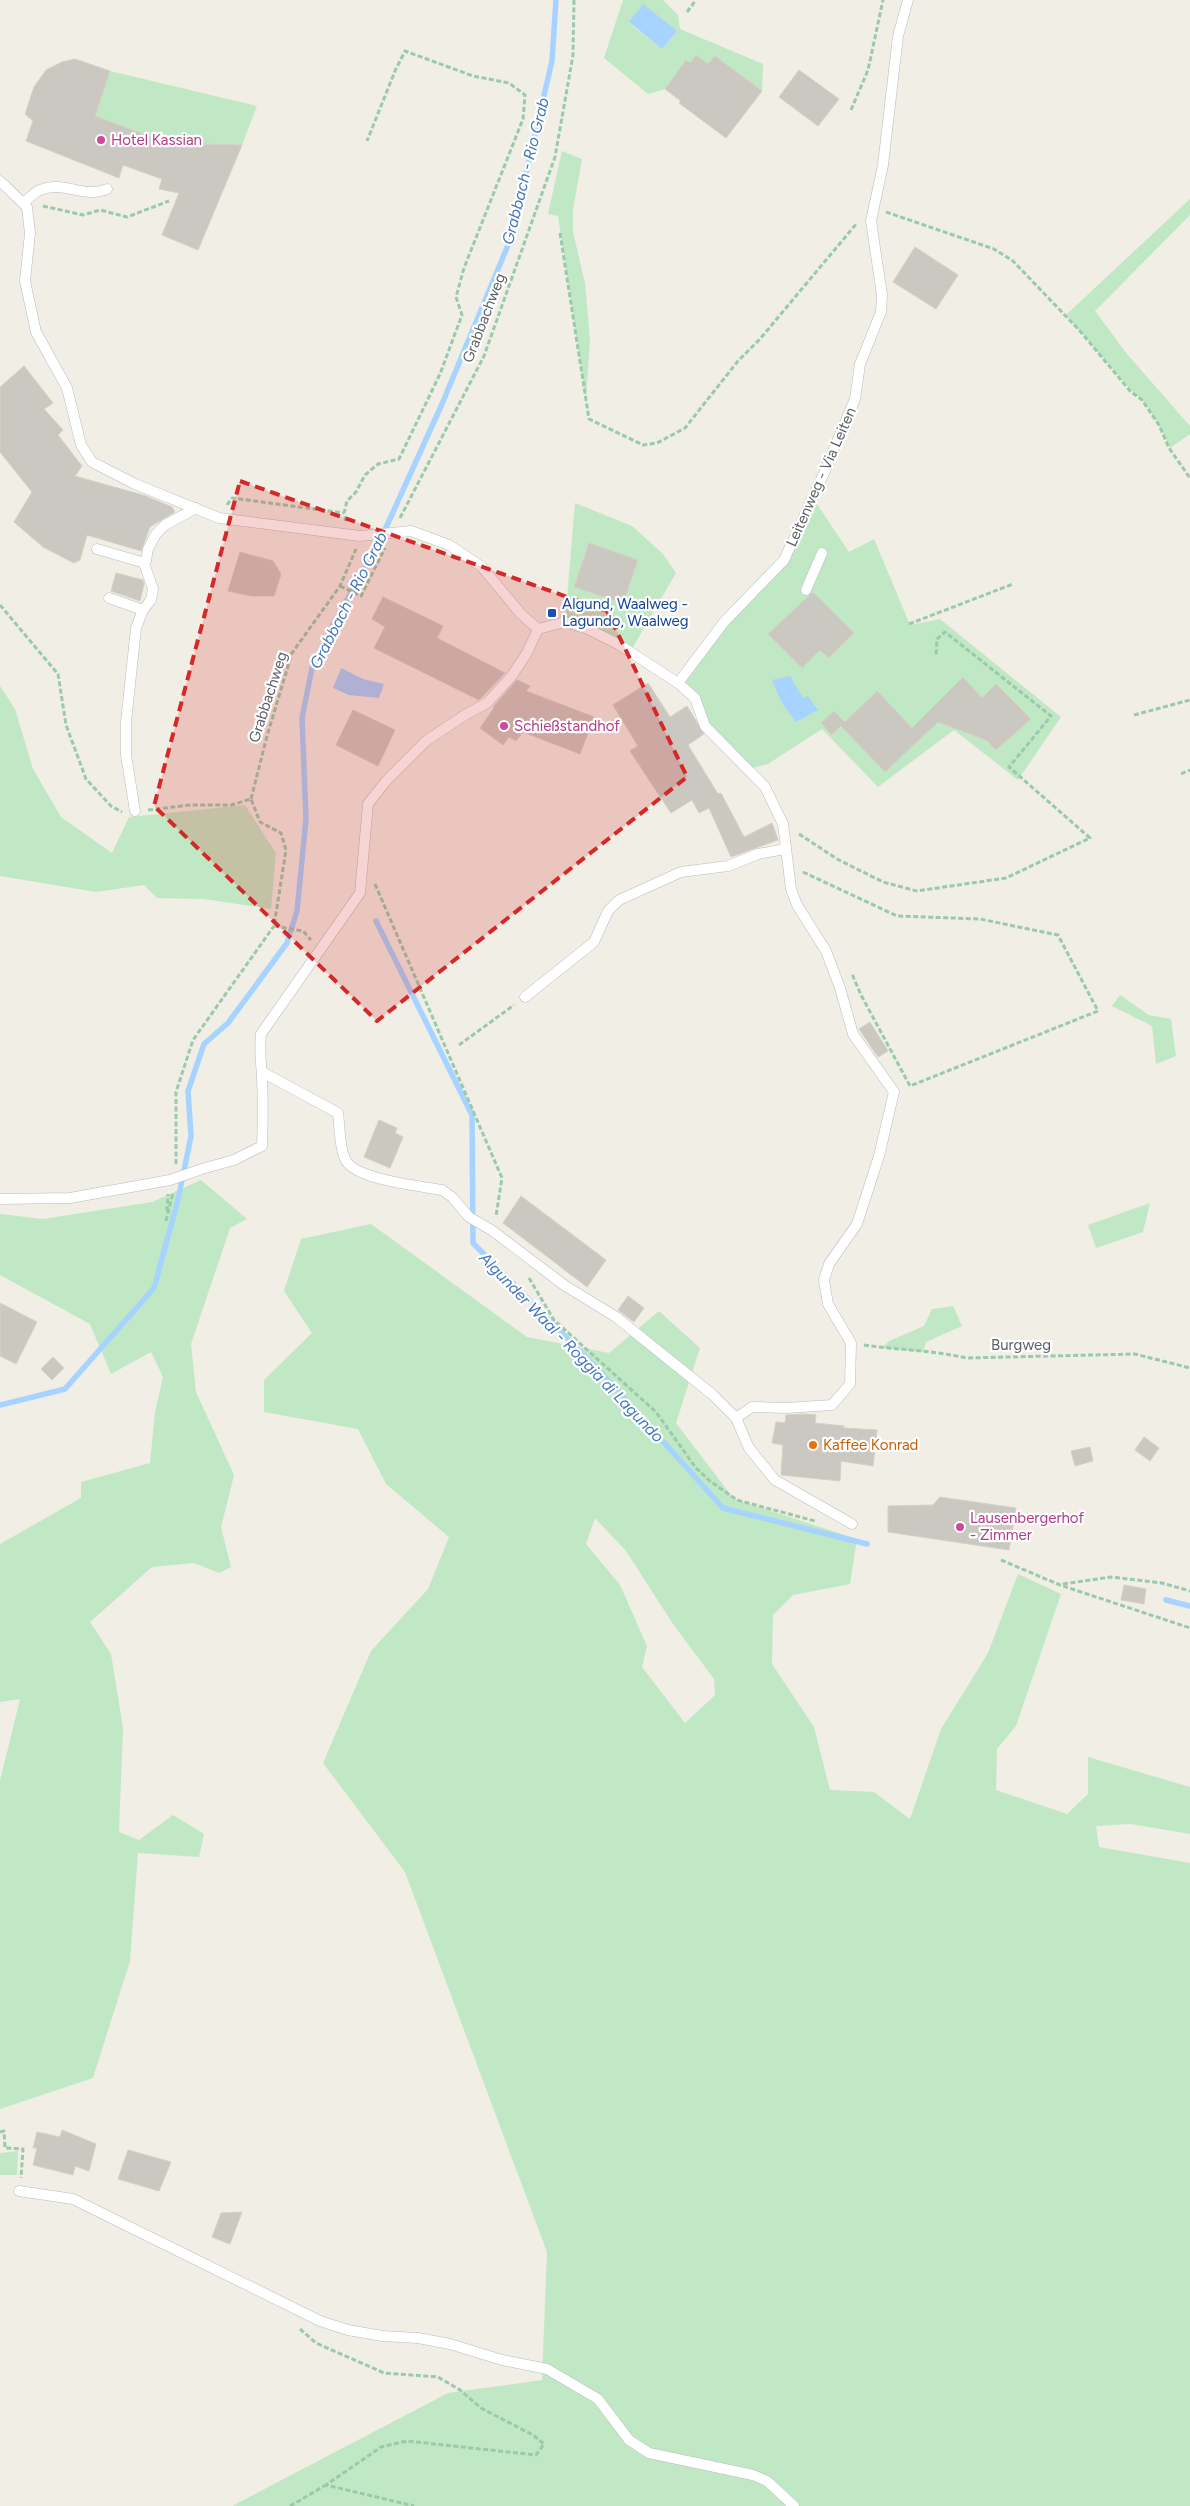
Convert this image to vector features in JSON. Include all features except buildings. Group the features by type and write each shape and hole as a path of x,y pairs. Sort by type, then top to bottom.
{"lane":[{"name":"Leitenweg - Via Leiten","path":"678,683 724,622 784,560 855,400 860,364 881,312 882,295 871,221 885,151 896,53 908,0"},
{"path":"0,181 26,205 30,233 25,281 36,332 67,388 81,445 92,462 135,484 218,518 355,535 411,531 449,544 482,567 521,614 538,629"},
{"path":"26,205 39,190 73,188 88,194 98,193 107,189"},
{"path":"135,811 126,755 126,722 136,628 143,610 151,600 153,589 145,563 148,549 156,534 165,524 196,508"},
{"path":"97,549 145,563"},
{"path":"806,590 822,553"},
{"path":"109,598 143,610"},
{"path":"538,629 565,622 588,629 618,644 678,683 695,698 704,726 720,743 739,758 765,787 783,824 791,889 797,905 826,951 840,988 853,1034 894,1092 879,1156 857,1224 829,1264 824,1280 828,1304 851,1343 850,1384 832,1405 786,1408 752,1407 736,1418"},
{"path":"0,1199 70,1198 173,1177 234,1160 262,1146 262,1072 258,1055 261,1034 360,893 364,824 368,804 376,791 426,741 487,703 511,677 527,653 538,629"},
{"path":"525,997 594,942 608,911 619,900 681,872 728,866 758,854 785,849"},
{"path":"262,1072 338,1113 344,1158 350,1166 366,1174 442,1190 452,1197 469,1217 493,1231 564,1285 616,1317 713,1395 736,1418 749,1448 775,1480 852,1524"},
{"path":"19,2191 73,2199 143,2232 265,2296 320,2321 348,2330 382,2336 418,2338 450,2344 502,2360 548,2369 598,2399 629,2440 648,2453 753,2475 767,2481 794,2506"}],"path":[{"name":"Grabbachweg","path":"400,519 484,356 555,157 572,55 574,0"},
{"path":"687,12 696,0"},
{"path":"851,110 868,70 883,0"},
{"path":"355,535 344,513 347,501 356,492 365,475 378,464 399,459 440,374 462,315 456,297 464,268 523,119 526,95 509,83 473,76 405,51 367,141"},
{"path":"26,205 44,206 83,215 100,210 127,217 169,201"},
{"path":"560,233 589,419 643,445 657,443 686,428 738,361 760,339 861,218 873,208 994,248 1013,261 1080,330 1130,391 1142,400 1159,425 1169,448 1190,478"},
{"path":"218,518 232,498 344,513"},
{"name":"Grabbachweg","path":"251,799 267,736 292,653 340,586 358,546 355,535"},
{"path":"340,586 360,596 387,545"},
{"path":"909,624 1013,584"},
{"path":"0,606 58,674 66,725 86,779 110,806 124,813 190,805 231,805 251,799 260,822 281,833 286,850 274,926 193,1040 176,1092 173,1177 166,1221 173,1192"},
{"path":"783,824 837,859 883,882 916,891 1006,878 1090,838 1009,767 1051,716 944,632 937,640 936,655"},
{"path":"1134,715 1190,700"},
{"path":"1181,774 1190,770"},
{"path":"362,867 372,878 502,1178 493,1231"},
{"path":"801,876 800,871 897,916 980,919 1058,935 1098,1011 910,1086 861,996 851,971"},
{"path":"274,926 302,931"},
{"path":"459,1045 525,997"},
{"path":"529,1277 554,1320 656,1412 696,1468 710,1481 737,1500 819,1522"},
{"name":"Burgweg","path":"851,1343 908,1351 941,1352 966,1358 1135,1354 1190,1368"},
{"path":"1001,1560 1060,1585 1190,1628"},
{"path":"1060,1585 1111,1577 1162,1584 1190,1591"},
{"path":"0,2132 4,2131 4,2148 23,2149 19,2191"},
{"path":"290,2506 326,2485 381,2447 407,2441 536,2456 544,2444 533,2435 481,2408 460,2390 438,2377 384,2373 316,2343 299,2328"},
{"path":"326,2485 414,2506"}],"highlighted area":[{"path":"240,481 607,611 687,777 377,1021 154,806"}],"green space":[{"path":"623,0 663,0 678,15 680,29 763,64 762,91 715,56 708,64 696,55 690,63 686,61 665,89 648,94 604,58","holes":["629,23 677,31 662,49"]},
{"path":"110,71 257,106 242,145 167,143 95,116"},
{"path":"562,151 582,159 573,210 573,232 585,283 590,340 586,399 558,216 548,214"},
{"path":"1190,199 1190,215 1095,311 1127,354 1190,426 1190,434 1170,448 1144,402 1131,390 1066,315"},
{"path":"813,498 849,552 874,539 910,625 940,619 1061,717 1018,780 954,730 878,787 822,729 768,764 749,769 720,743 695,698 678,683 784,560"},
{"path":"575,503 632,526 663,554 676,573 630,652 565,622"},
{"path":"0,686 15,709 33,769 61,817 112,853 129,817 245,805 276,853 271,909 204,899 157,898 144,885 96,892 0,876"},
{"path":"1120,995 1149,1015 1171,1019 1176,1056 1156,1064 1152,1026 1112,1006"},
{"path":"201,1180 247,1219 230,1228 191,1344 196,1392 234,1475 221,1527 231,1567 219,1573 194,1563 152,1567 90,1622 111,1654 123,1728 119,1832 139,1840 173,1815 204,1834 199,1857 138,1853 130,1961 93,2078 0,2109 0,1781 20,1699 0,1702 0,1544 81,1498 81,1482 150,1463 155,1412 163,1377 151,1352 111,1374 90,1324 0,1275 0,1214 43,1219 152,1202"},
{"path":"1150,1203 1143,1232 1096,1248 1088,1225"},
{"path":"371,1224 527,1337 609,1353 659,1311 700,1348 676,1423 734,1499 857,1539 850,1584 793,1595 773,1615 772,1664 814,1727 830,1790 874,1792 910,1819 941,1729 988,1653 1018,1574 1061,1594 1016,1726 997,1749 996,1790 1067,1814 1088,1794 1088,1757 1190,1787 1190,1834 1131,1824 1096,1826 1099,1847 1190,1863 1190,2506 232,2506 448,2393 542,2380 547,2252 405,1872 323,1763 371,1651 428,1589 449,1537 386,1484 358,1429 264,1412 264,1380 312,1333 284,1291 301,1239","holes":["595,1518 626,1551 673,1624 714,1679 715,1695 685,1723 642,1667 647,1646 620,1585 586,1544"]},
{"path":"953,1306 962,1326 926,1342 923,1352 882,1348 889,1341 924,1326 932,1309"},
{"path":"18,2151 17,2175 0,2175 0,2153"}],"water":[{"path":"643,4 677,31 662,49 629,22"},
{"path":"341,668 363,679 384,684 379,698 349,695 333,688"},
{"path":"790,676 803,698 808,696 818,710 796,722 782,703 772,680"}],"waterway":[{"name":"Grabbach - Rio Grab","path":"0,1405 65,1389 154,1288 178,1200 191,1136 188,1091 204,1044 228,1023 287,943 297,911 306,819 302,718 312,668 335,621 379,543 442,404 511,238 552,61 556,0"},
{"name":"Algunder Waal - Roggia di Lagundo","path":"376,921 472,1115 473,1243 606,1378 723,1508 867,1544"},
{"name":"Algunder Waal - Roggia di Lagundo","path":"1166,1600 1190,1606"}],"place":[{"name":"Hotel Kassian","path":"101,140"},
{"name":"Algund, Waalweg - Lagundo, Waalweg","path":"552,613"},
{"name":"Schießstandhof","path":"504,726"},
{"name":"Kaffee Konrad","path":"813,1445"},
{"name":"Lausenbergerhof - Zimmer","path":"960,1527"}]}
